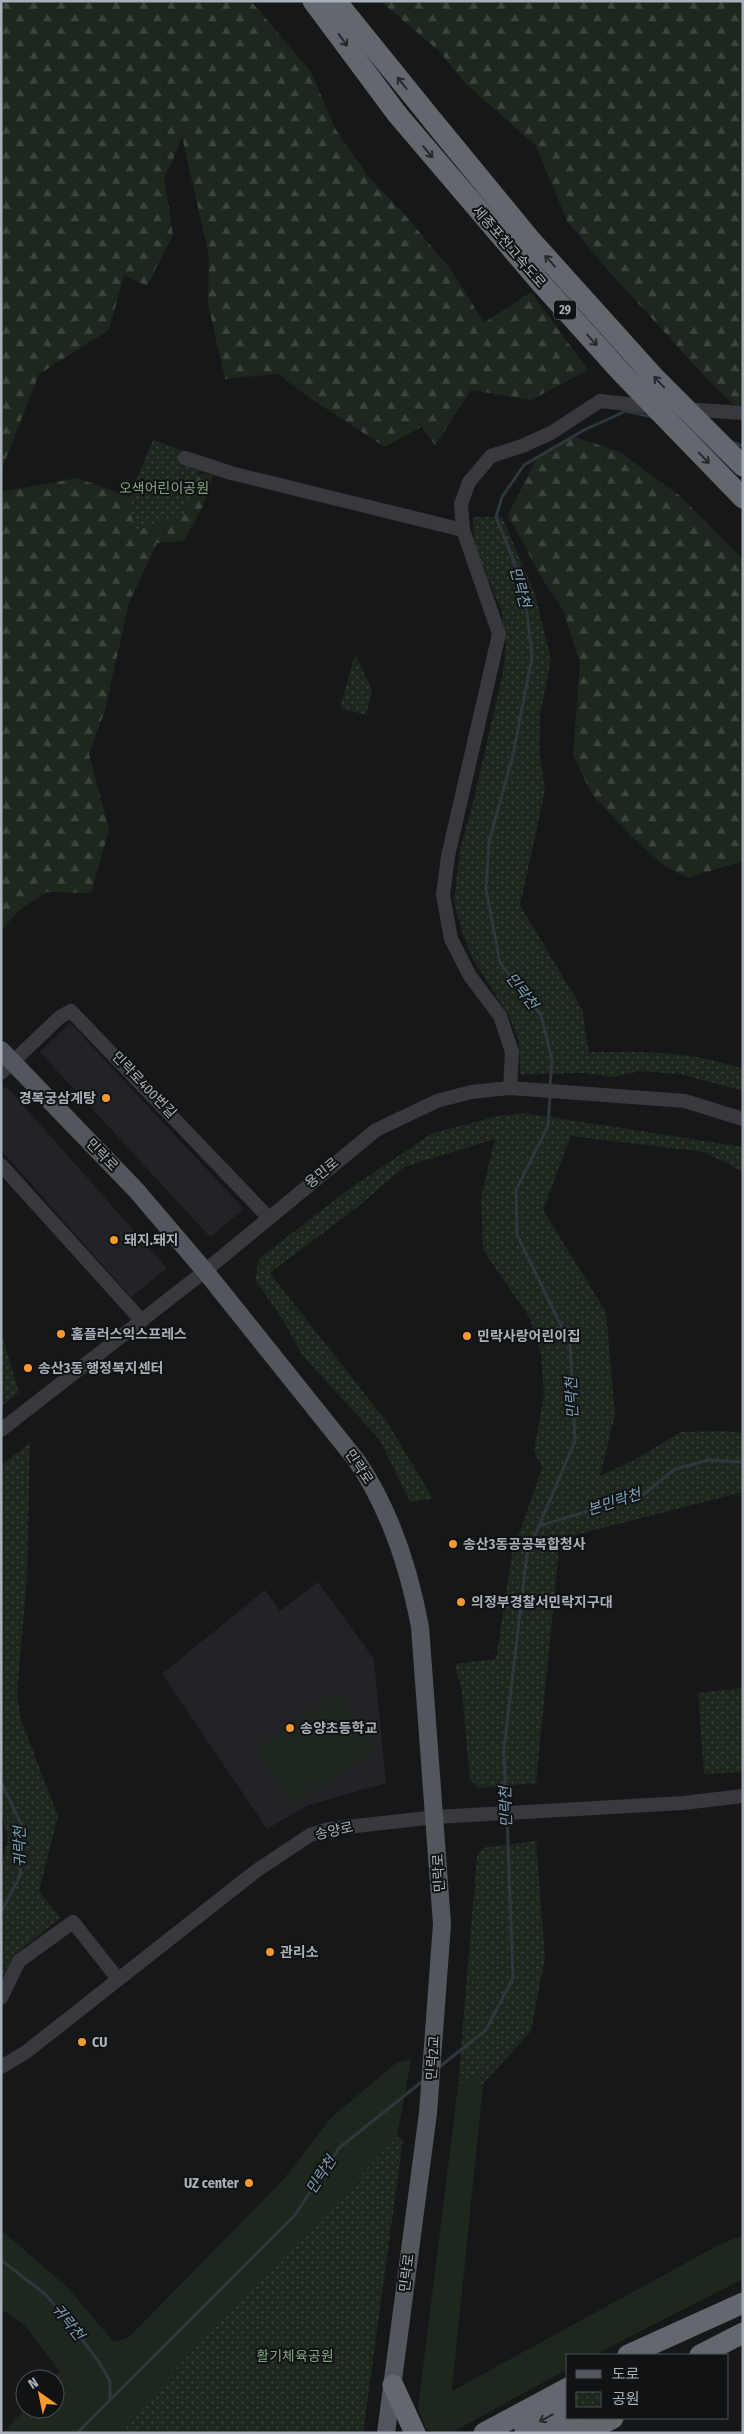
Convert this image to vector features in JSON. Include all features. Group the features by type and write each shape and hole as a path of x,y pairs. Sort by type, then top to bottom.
{"highway":[{"name":"세종포천고속도로","path":"313,1 397,114 546,290 620,371 743,498"},
{"name":"세종포천고속도로","path":"336,1 529,238 655,378 743,466"},
{"path":"630,2354 743,2302"},
{"path":"659,2354 743,2307"},
{"path":"702,2354 743,2333"},
{"path":"719,2354 743,2339"},
{"path":"393,2384 415,2433"},
{"path":"517,2426 566,2389"},
{"path":"484,2433 517,2426 566,2407"},
{"path":"551,2433 578,2419"},
{"path":"586,2433 611,2419"}],"main road":[{"name":"민락로","path":"5,1062 136,1190 205,1271 368,1477 400,1546 413,1590 420,1626 436,1817 442,1924 437,2003"},
{"name":"민락2교","path":"428,2113 437,2003"},
{"name":"민락로","path":"386,2433 428,2113"}],"street":[{"path":"510,1088 512,1052 500,1016 470,976 451,939 444,895 448,856 499,634 463,530 461,504 469,482 491,456 522,446 550,433 600,401 743,413"},
{"path":"185,458 231,473 463,530"},
{"name":"민락로400번길","path":"5,1062 70,1011 91,1030 269,1218"},
{"name":"용민로","path":"1,1430 205,1271 338,1160 382,1126 437,1101 471,1092 510,1088 685,1101 743,1119"},
{"path":"1,1164 142,1321"},
{"name":"송양로","path":"3,2062 26,2052 256,1871 310,1835 329,1829 436,1817 683,1803 743,1796"},
{"path":"1,1998 19,1961 73,1922 118,1979"}],"shaded area":[{"path":"70,1023 244,1209 210,1237 40,1052"},
{"path":"6,1086 167,1268 131,1297 1,1150 1,1091"},
{"name":"송양초등학교","path":"318,1582 374,1659 386,1783 306,1806 267,1829 162,1674 265,1590 280,1611"}],"green space":[{"path":"1,1 251,1 311,72 336,130 368,176 405,215 452,271 484,323 531,292 588,370 531,400 471,390 435,445 421,427 385,447 308,397 278,374 225,379 208,304 209,256 182,137 164,176 173,235 147,286 124,275 109,330 39,374 1,471"},
{"path":"380,1 743,1 743,405 734,405 707,379 606,268 567,221 536,146 465,83 439,51"},
{"path":"572,436 620,452 680,496 743,559 743,861 688,878 663,865 629,834 592,794 573,755 580,663 563,610 543,580 508,515 539,454"},
{"name":"오색어린이공원","path":"153,440 204,458 184,515 134,531 129,498"},
{"path":"203,473 213,475 204,504 184,541 157,543 129,603 105,710 89,754 109,830 91,893 47,892 18,911 1,931 1,492 77,478 138,500"},
{"path":"473,517 502,517 535,594 551,660 540,715 540,757 545,791 520,905 582,1009 589,1052 667,1053 724,1063 743,1069 743,1091 680,1074 639,1071 613,1077 585,1073 520,1074 519,1041 509,1016 474,961 463,935 454,901 460,850 502,677 506,648 502,612 474,545"},
{"path":"355,654 372,690 366,715 340,708"},
{"path":"525,1113 743,1147 743,1172 704,1152 571,1136 543,1210 606,1312 615,1415 600,1476 636,1459 681,1432 722,1431 743,1433 743,1492 560,1539 536,1783 479,1788 470,1780 462,1692 455,1664 496,1659 512,1554 542,1468 534,1451 544,1394 541,1355 530,1318 483,1250 481,1197 495,1139 404,1167 360,1205 270,1273 389,1425 433,1499 410,1502 380,1440 302,1355 283,1320 255,1280 259,1259 349,1189 433,1133 498,1116"},
{"path":"1,1333 19,1392 1,1407"},
{"path":"30,1443 27,1576 17,1694 21,1720 58,1816 39,1891 60,1918 14,1955 1,1979 1,1864 8,1839 1,1812 1,1465"},
{"path":"743,1688 743,1772 704,1774 698,1693"},
{"path":"338,1693 376,1750 292,1804 256,1749"},
{"path":"536,1841 545,1958 531,2031 483,2084 479,2083 477,2072 458,2086 477,1856 483,1848"},
{"path":"411,2059 397,2137 191,2352 119,2433 3,2433 16,2419 65,2419 65,2369 58,2369 24,2325 1,2309 1,2230 67,2287 114,2342 129,2337 282,2181 331,2118 396,2063"},
{"path":"477,2072 483,2084 452,2391 717,2246 743,2235 743,2279 596,2354 566,2354 566,2370 451,2433 433,2433 426,2429 418,2408 458,2086"},
{"name":"활기체육공원","path":"397,2137 403,2140 363,2433 119,2433 191,2352"}],"waterway":[{"name":"민락천","path":"550,1086 552,1060 541,1015 500,963 486,889 489,842 513,755 532,657 527,613 514,561 496,517 502,497 524,465 584,430 626,411 652,417"},
{"name":"민락천","path":"731,442 743,446"},
{"name":"민락천","path":"506,1808 504,1749 527,1554 575,1441 570,1344 517,1235 516,1190 548,1126 550,1095"},
{"name":"본민락천","path":"539,1526 644,1494 675,1469 709,1460 743,1462"},
{"name":"귀락천","path":"1,1782 22,1826 20,1876 1,1912"},
{"name":"민락천","path":"438,2068 486,2030 513,1978 507,1817"},
{"name":"민락천","path":"77,2433 295,2215 339,2148 424,2080"},
{"name":"귀락천","path":"1,2260 45,2294 63,2315 99,2362 110,2381 110,2399"}],"place":[{"name":"경복궁삼계탕","path":"106,1098"},
{"name":"돼지.돼지","path":"114,1240"},
{"name":"홈플러스익스프레스","path":"61,1334"},
{"name":"민락사랑어린이집","path":"467,1336"},
{"name":"송산3동 행정복지센터","path":"28,1368"},
{"name":"송산3동공공복합청사","path":"453,1544"},
{"name":"의정부경찰서민락지구대","path":"461,1602"},
{"name":"송양초등학교","path":"290,1728"},
{"name":"관리소","path":"270,1952"},
{"name":"CU","path":"82,2042"},
{"name":"UZ center","path":"249,2183"}]}
